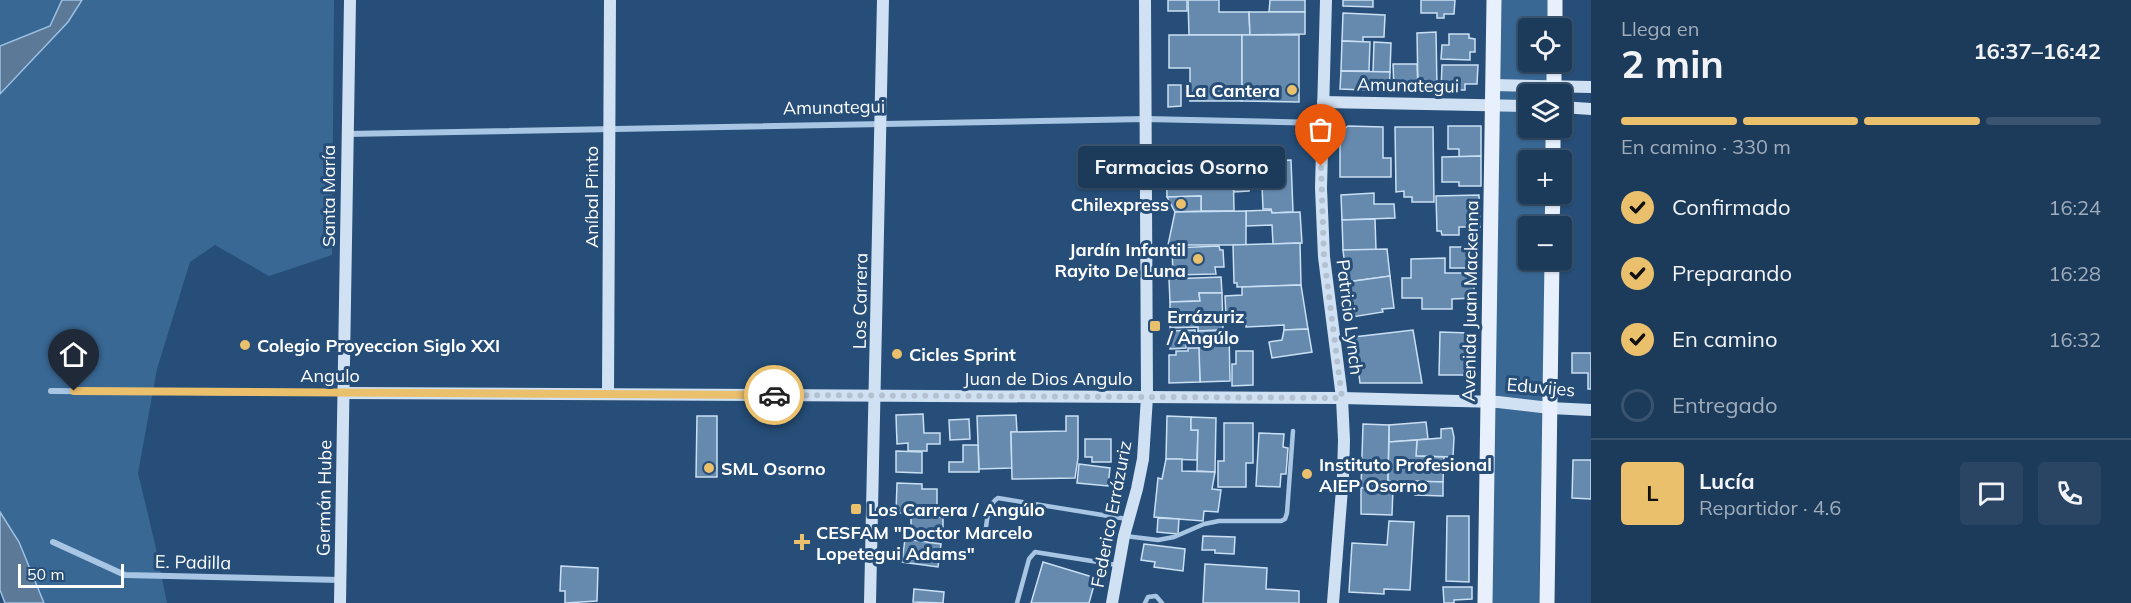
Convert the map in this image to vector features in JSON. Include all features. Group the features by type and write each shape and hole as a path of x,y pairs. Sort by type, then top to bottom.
{"main road":[{"name":"Avenida Juan Mackenna","path":"1485,603 1494,0"},
{"path":"1555,0 1555,18"},
{"path":"1547,603 1552,270"}],"street":[{"name":"Santa María","path":"344,393 346,134 350,0"},
{"name":"Aníbal Pinto","path":"608,394 610,0"},
{"name":"Los Carrera","path":"870,603 883,0"},
{"name":"Federico Errázuriz","path":"1113,603 1127,519 1137,489 1143,459 1147,397 1145,0"},
{"name":"Patricio Lynch","path":"1326,0 1321,188 1324,257 1342,398 1343,476 1333,603"},
{"path":"1493,85 1518,87"},
{"path":"1572,89 1591,87"},
{"name":"Amunategui","path":"1323,102 1518,106"},
{"path":"1572,108 1591,108"},
{"name":"Amunategui","path":"346,134 1145,119 1322,123"},
{"name":"Angulo","path":"51,391 608,394"},
{"name":"Germán Hube","path":"340,603 344,393"},
{"name":"Juan de Dios Angulo","path":"608,394 1342,398 1488,401"},
{"name":"Eduvijes","path":"1488,401 1591,410"},
{"name":"E. Padilla","path":"53,542 125,575 340,580"}],"lane":[{"path":"1124,536 1158,540 1174,537 1204,524 1218,521 1281,521 1285,519 1293,431"},
{"path":"985,536 990,508 993,501 998,498 1127,519"},
{"path":"1017,603 1029,559 1035,552 1118,565"},
{"path":"1145,603 1148,597 1156,596 1162,603"}],"shaded area":[{"path":"0,0 62,0 50,26 0,46"},
{"path":"62,0 82,0 68,22 0,94 0,46 50,26"},
{"path":"82,0 334,0 332,255 269,276 215,245 190,262 157,369 138,473 167,603 44,603 19,542 0,512 0,94 67,22"},
{"path":"1498,0 1551,0 1550,18 1518,18 1518,72 1550,72 1549,84 1518,84 1518,138 1548,138 1547,150 1518,150 1518,204 1546,204 1546,216 1518,216 1518,270 1545,270 1539,603 1488,603"},
{"path":"0,512 19,542 44,603 5,603 0,590"}],"building":[{"path":"1168,0 1187,0 1187,11 1168,11"},
{"path":"1188,0 1219,0 1219,12 1249,12 1250,35 1189,35"},
{"path":"1270,0 1305,0 1305,12 1269,12"},
{"path":"1343,0 1373,0 1373,7 1343,6"},
{"path":"1421,0 1455,0 1454,14 1444,14 1444,18 1437,18 1437,13 1421,13"},
{"path":"1249,12 1305,12 1305,34 1250,35"},
{"path":"1343,13 1385,15 1384,37 1363,37 1363,42 1342,41"},
{"path":"1436,32 1437,88 1418,88 1417,33"},
{"path":"1449,34 1469,34 1469,38 1475,39 1475,52 1470,52 1470,60 1441,59 1442,45 1449,45"},
{"path":"1169,35 1242,35 1242,101 1190,101 1190,68 1169,68"},
{"path":"1242,35 1299,35 1299,102 1242,101"},
{"path":"1342,41 1370,42 1369,71 1341,71"},
{"path":"1374,42 1391,43 1390,72 1373,72"},
{"path":"1393,64 1417,64 1418,88 1394,89"},
{"path":"1442,65 1478,65 1477,84 1465,84 1465,90 1441,90"},
{"path":"1341,71 1390,72 1389,91 1340,89"},
{"path":"1168,85 1181,85 1181,106 1168,107"},
{"path":"1348,126 1383,127 1383,158 1391,158 1391,177 1340,177 1340,132"},
{"path":"1448,126 1481,126 1481,156 1459,157 1459,149 1448,149"},
{"path":"1395,127 1433,127 1434,202 1412,202 1412,197 1404,197 1404,191 1396,192"},
{"path":"1481,156 1481,186 1459,186 1459,182 1442,182 1442,157"},
{"path":"1225,159 1224,162 1233,162 1234,211 1201,211 1201,196 1167,197 1166,160"},
{"path":"1291,160 1293,212 1272,213 1271,209 1263,209 1262,186 1249,187 1249,191 1234,192 1233,162"},
{"path":"1374,193 1374,204 1394,204 1395,218 1342,220 1341,195"},
{"path":"1479,195 1480,227 1459,227 1459,235 1442,235 1441,231 1437,231 1436,196"},
{"name":"Chilexpress","path":"1201,196 1201,211 1175,212 1167,197"},
{"path":"1271,210 1272,213 1300,212 1302,243 1273,244 1272,225 1246,226 1246,211"},
{"path":"1246,211 1246,245 1168,245 1175,212"},
{"path":"1375,219 1376,250 1343,250 1342,220"},
{"path":"1300,243 1301,285 1237,287 1237,283 1234,283 1233,245"},
{"name":"Jardín Infantil Rayito De Luna","path":"1219,246 1220,250 1223,250 1224,267 1215,267 1216,274 1173,275 1172,248"},
{"path":"1450,247 1474,247 1474,268 1450,268"},
{"path":"1387,249 1390,276 1347,282 1343,250"},
{"path":"1445,258 1445,273 1474,273 1474,298 1452,299 1452,309 1422,309 1422,298 1402,298 1402,278 1411,278 1411,259"},
{"path":"1390,276 1394,308 1352,317 1347,282"},
{"path":"1221,277 1222,293 1199,293 1200,301 1170,302 1169,279"},
{"path":"1301,285 1308,329 1284,330 1284,325 1246,327 1245,316 1226,317 1225,296 1242,295 1242,287"},
{"path":"1199,293 1222,293 1223,330 1198,331 1198,327 1170,328 1170,302 1200,301"},
{"path":"1308,329 1312,352 1272,358 1269,342 1282,340 1284,330"},
{"path":"1195,330 1196,342 1186,343 1186,348 1170,349 1169,331"},
{"path":"1229,330 1230,381 1200,382 1198,331"},
{"path":"1413,330 1422,383 1360,383 1354,337"},
{"path":"1440,332 1469,333 1468,375 1439,375"},
{"path":"1188,348 1199,348 1200,382 1169,383 1169,355 1176,355 1176,351 1188,351"},
{"path":"1236,351 1253,351 1253,385 1232,386 1232,364 1236,364"},
{"path":"1572,353 1591,353 1591,389 1588,389 1588,373 1572,373"},
{"path":"923,414 924,433 940,433 940,444 927,444 927,451 908,451 908,443 897,444 896,415"},
{"path":"1016,415 1017,432 1011,432 1012,468 979,469 977,416"},
{"path":"697,416 717,416 717,477 696,477"},
{"path":"1066,416 1078,416 1078,458 1075,478 1012,479 1011,432 1066,431"},
{"path":"1167,416 1191,417 1191,430 1198,430 1197,460 1166,459"},
{"path":"1191,417 1216,418 1215,472 1197,471 1198,430 1191,430"},
{"path":"969,419 970,439 950,440 949,420"},
{"path":"1426,422 1428,439 1389,442 1389,425"},
{"path":"1224,423 1253,423 1253,463 1246,463 1246,487 1218,487 1218,461 1224,461"},
{"path":"1363,424 1389,425 1388,488 1361,488"},
{"path":"1452,428 1453,457 1416,456 1417,440 1441,438 1441,429"},
{"path":"1259,433 1284,434 1283,447 1288,448 1286,474 1281,474 1280,487 1256,486"},
{"path":"1085,439 1111,439 1111,462 1092,462 1092,457 1085,457"},
{"path":"1417,440 1416,456 1444,457 1443,482 1388,481 1389,442"},
{"path":"963,445 978,445 979,472 949,472 949,462 963,462"},
{"path":"896,451 922,452 922,473 896,472"},
{"path":"1166,459 1182,459 1182,471 1215,472 1212,489 1221,490 1218,512 1204,511 1203,521 1154,517 1158,478 1162,479"},
{"path":"1573,460 1591,460 1591,499 1572,498"},
{"path":"1079,464 1110,468 1108,486 1077,483"},
{"path":"1415,481 1443,482 1443,496 1415,495"},
{"path":"897,483 922,484 922,489 937,489 937,517 943,517 943,538 911,537 911,513 896,513"},
{"path":"1361,488 1393,488 1392,515 1361,514"},
{"path":"1447,516 1469,516 1469,582 1446,581"},
{"path":"1158,518 1179,519 1178,534 1157,532"},
{"path":"1389,521 1414,522 1410,590 1384,589 1384,594 1349,592 1352,543 1387,545"},
{"path":"1203,536 1235,537 1234,554 1202,550"},
{"path":"905,539 941,544 938,567 902,562"},
{"path":"1144,544 1185,549 1183,571 1154,567 1155,562 1141,560"},
{"path":"1043,562 1096,578 1089,603 1031,603"},
{"path":"1205,564 1267,568 1266,589 1299,591 1299,603 1203,603"},
{"path":"561,566 598,568 597,601 565,603 565,591 560,591"},
{"path":"1443,587 1472,587 1472,599 1444,603"},
{"path":"914,589 944,592 943,603 913,602"}],"way so far":[{"path":"774,395 1342,398 1324,257 1321,166"}],"place":[{"name":"La Cantera","path":"1292,90"},
{"name":"Farmacias Osorno","path":"1321,166"},
{"name":"Chilexpress","path":"1181,204"},
{"name":"Jardín Infantil Rayito De Luna","path":"1198,259"},
{"name":"Errázuriz / Angúlo","path":"1155,326"},
{"name":"Colegio Proyeccion Siglo XXI","path":"245,345"},
{"name":"Cicles Sprint","path":"897,354"},
{"name":"SML Osorno","path":"709,468"},
{"name":"Instituto Profesional AIEP Osorno","path":"1307,474"},
{"name":"Los Carrera / Angúlo","path":"856,509"},
{"name":"CESFAM \"Doctor Marcelo Lopetegui Adams\"","path":"802,542"}],"route":[{"path":"74,391 774,395"}]}
